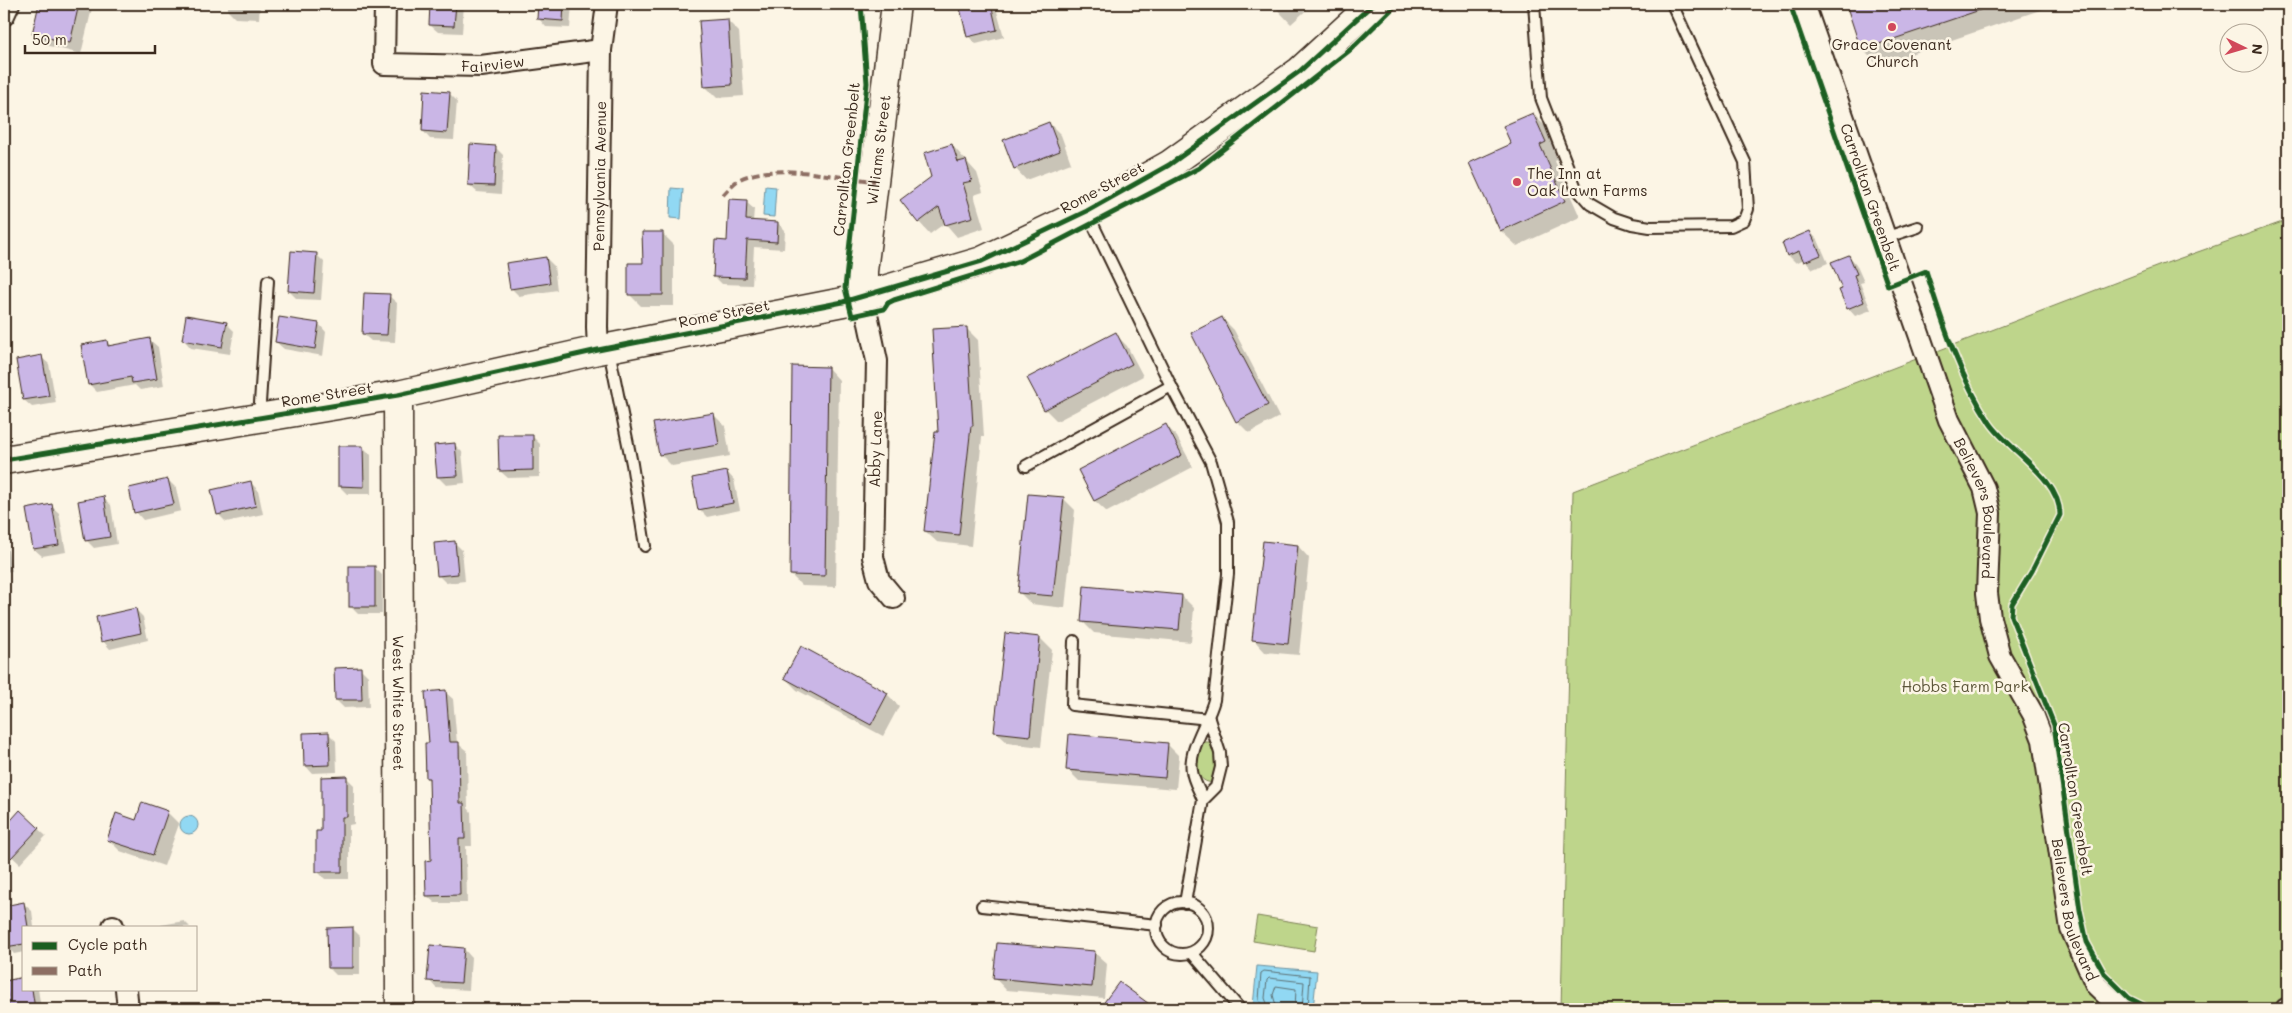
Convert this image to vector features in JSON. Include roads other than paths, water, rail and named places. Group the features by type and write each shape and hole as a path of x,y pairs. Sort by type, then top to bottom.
{"street":[{"path":"4,15 9,4"},
{"name":"Fairview","path":"384,4 384,64 481,66 601,50"},
{"name":"Pennsylvania Avenue","path":"603,349 597,326 601,50 607,4"},
{"name":"Williams Street","path":"862,295 863,271 896,4"},
{"name":"Rome Street","path":"4,460 398,396 603,349 833,304 982,261 1087,211 1169,165 1260,102 1300,71 1373,4"},
{"name":"Believers Boulevard","path":"1804,4 1887,237 1949,420 1984,488 1990,513 1987,593 1990,618 2000,656 2033,714 2043,740 2071,929 2096,985 2121,1009"},
{"name":"Abby Lane","path":"862,295 877,362 873,557 880,580 894,598"},
{"name":"West White Street","path":"398,396 400,1009"},
{"path":"126,990 128,1009"}],"lane":[{"path":"1534,4 1540,98 1576,188 1592,205 1614,218 1632,224 1650,227 1731,226 1744,220 1748,209 1745,162 1672,4"},
{"path":"1087,211 1171,386 1211,462 1228,522 1228,574 1214,700 1209,719 1193,749 1191,770 1204,800"},
{"path":"1887,237 1918,226"},
{"path":"259,418 268,281"},
{"path":"603,349 632,464 645,546"},
{"path":"1026,466 1171,386"},
{"path":"1074,641 1072,705 1209,719"},
{"path":"1186,903 1204,800 1216,787 1221,767 1220,752 1209,719"},
{"path":"1176,903 1186,903 1200,908 1208,924 1205,942 1192,953 1183,955 1166,949 1156,934 1158,917 1168,906 1176,903"},
{"path":"982,906 1157,925"},
{"path":"1192,953 1240,1009"}],"water":[{"path":"765,186 776,187 774,217 763,216"},
{"path":"671,188 683,189 681,219 670,218"},
{"path":"185,816 193,816 198,821 196,832 185,834 180,829 180,821"},
{"path":"1257,966 1317,971 1313,1009 1253,1006"}],"place":[{"name":"Grace Covenant Church","path":"1892,27"},
{"name":"The Inn at Oak Lawn Farms","path":"1517,182"}],"park label":[{"name":"Hobbs Farm Park","path":"1965,686"}]}
